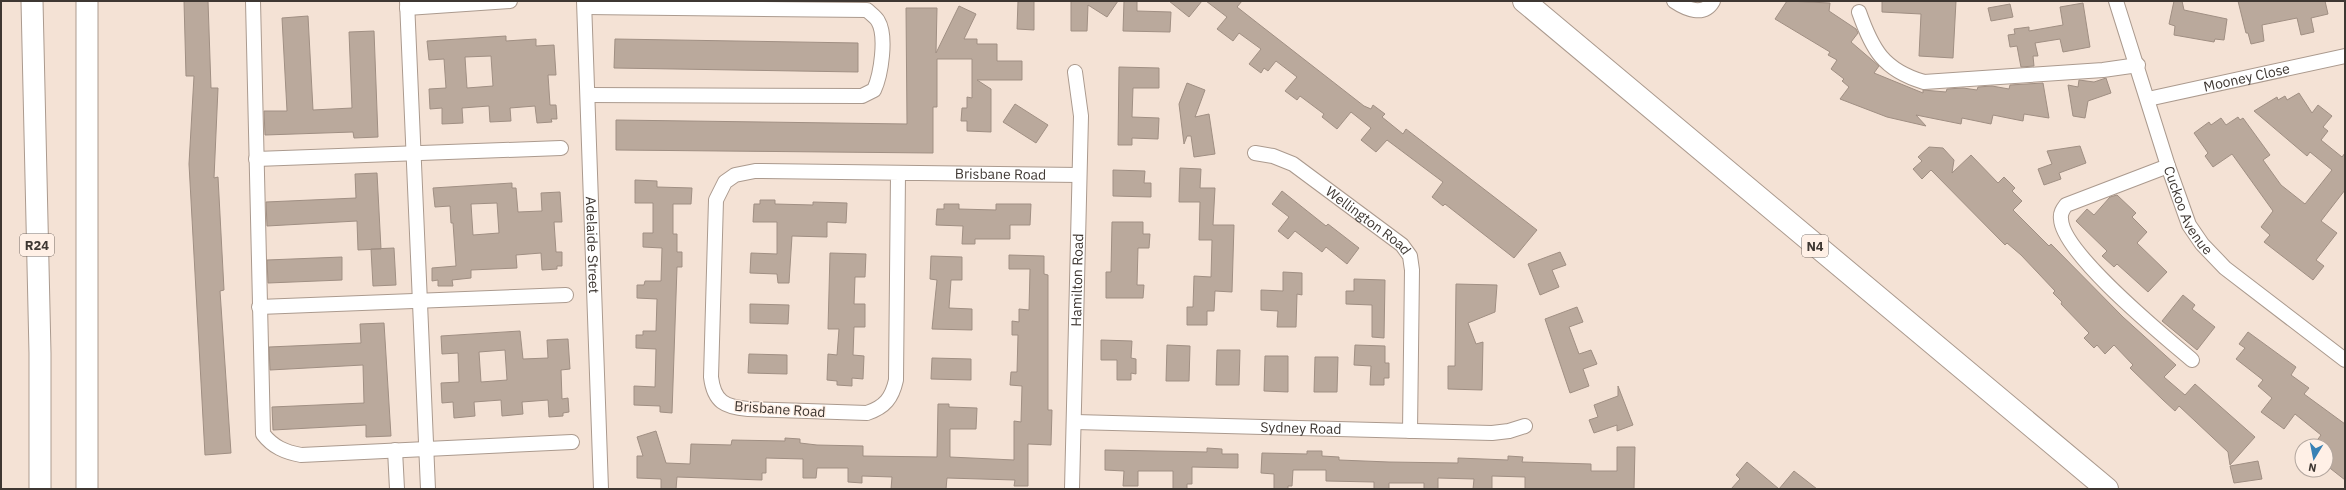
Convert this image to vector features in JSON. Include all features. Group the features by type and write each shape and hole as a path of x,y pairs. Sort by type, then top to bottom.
{"highway":[{"name":"N4","path":"1524,1 2107,489"}],"main road":[{"name":"R24","path":"32,1 40,353 40,489"},
{"path":"87,1 87,489"}],"street":[{"path":"254,1 261,423 263,434 269,442 279,449 301,455 572,442"},
{"path":"428,489 407,4 510,1"},
{"path":"1674,1 1688,10 1705,9 1713,1"},
{"name":"Cuckoo Avenue","path":"2116,1 2138,65 2168,166 2189,225 2212,256 2345,360"},
{"path":"585,4 866,10 878,20 881,39 881,63 878,81 874,90 862,96 588,95"},
{"name":"Adelaide Street","path":"585,4 601,489"},
{"path":"1858,12 1870,43 1880,57 1901,74 1924,82 2088,71 2138,65"},
{"name":"Mooney Close","path":"2148,99 2345,56"},
{"name":"Hamilton Road","path":"1072,489 1075,422 1081,116 1075,72"},
{"path":"256,159 561,148"},
{"name":"Wellington Road","path":"1255,153 1274,156 1293,164 1402,245 1410,256 1412,270 1410,431"},
{"path":"2168,166 2066,205 2062,211 2061,220 2068,237 2091,269 2192,360"},
{"name":"Brisbane Road","path":"898,174 896,380 894,392 889,400 881,408 867,413 748,409 733,408 724,404 712,390 711,377 714,220 720,189 735,175 755,171 898,174 1079,175"},
{"path":"259,307 566,294"},
{"name":"Sydney Road","path":"1075,422 1492,434 1525,426"},
{"path":"395,450 397,489"}],"building":[{"path":"184,1 208,1 211,88 218,88 214,178 218,177 224,290 220,291 231,453 205,455 189,164 194,76 186,76"},
{"path":"1018,1 1034,1 1034,30 1017,29"},
{"path":"1071,1 1118,1 1107,17 1088,5 1087,31 1071,31"},
{"path":"1124,1 1137,1 1137,11 1171,12 1170,32 1123,31"},
{"path":"1169,1 1202,1 1189,17"},
{"path":"1206,1 1242,1 1237,7 1364,106 1371,109 1373,105 1385,114 1382,117 1403,134 1406,129 1537,230 1514,258 1445,204 1443,206 1432,197 1443,182 1387,140 1376,152 1361,140 1371,128 1351,112 1337,129 1322,117 1324,114 1300,96 1297,100 1285,91 1297,77 1276,61 1268,71 1264,68 1261,73 1249,64 1261,49 1239,33 1233,41 1217,29 1227,17"},
{"path":"1787,1 1830,3 1829,11 1856,29 1858,33 1851,42 1879,66 1874,73 1923,93 1923,90 1946,92 1947,89 1963,88 1977,90 1978,87 1992,86 2009,89 2010,85 2043,83 2049,118 2024,114 2023,121 1993,115 1991,124 1962,118 1961,124 1916,115 1926,126 1887,117 1840,99 1849,87 1842,81 1844,79 1831,69 1837,60 1828,55 1830,52 1775,19"},
{"path":"1882,1 1956,1 1953,58 1919,56 1921,14 1882,12"},
{"path":"2174,1 2182,1 2184,10 2227,19 2224,40 2215,39 2214,42 2174,35 2175,26 2169,24"},
{"path":"2238,1 2325,1 2328,14 2311,18 2314,32 2301,35 2297,18 2262,25 2264,41 2251,44 2248,33 2246,33"},
{"path":"2083,3 2090,47 2063,52 2060,39 2035,43 2038,56 2033,56 2034,66 2021,67 2017,46 2010,47 2008,35 2015,34 2014,29 2029,27 2029,31 2063,25 2060,7"},
{"path":"2010,4 2013,17 1991,21 1988,8"},
{"path":"959,6 976,14 964,39 977,39 977,44 997,44 997,61 1022,61 1022,80 977,80 991,89 991,132 967,131 967,121 961,121 962,108 967,108 967,97 972,98 972,59 937,59 937,107 933,107 933,153 616,150 616,120 907,124 906,8 937,8 936,53"},
{"path":"308,16 313,110 352,108 349,32 374,31 378,137 354,138 353,132 265,135 264,111 287,111 282,18"},
{"path":"506,36 506,41 536,39 536,46 554,45 556,75 548,75 550,105 556,105 557,119 551,119 552,122 537,123 535,106 510,108 511,121 490,122 489,106 462,108 463,123 442,124 442,108 430,109 429,89 446,88 444,59 429,60 427,41","holes":["491,56 493,86 467,88 465,57"]},
{"path":"615,39 858,43 858,72 614,68"},
{"path":"1119,67 1159,68 1159,88 1133,88 1132,117 1159,118 1158,139 1132,138 1132,145 1118,145"},
{"path":"2106,78 2111,93 2088,101 2085,118 2073,116 2068,85 2078,87 2079,80 2094,82"},
{"path":"1187,83 1205,90 1195,117 1209,114 1215,154 1194,157 1191,136 1187,136 1184,144 1179,104"},
{"path":"2299,93 2312,113 2318,105 2332,116 2323,127 2328,131 2321,140 2342,157 2345,153 2345,190 2321,221 2337,233 2316,260 2324,266 2313,280 2264,242 2270,235 2261,227 2273,211 2232,154 2213,167 2205,156 2208,153 2194,133 2209,122 2211,125 2221,118 2226,125 2238,117 2240,120 2243,118 2270,155 2263,160 2281,185 2305,204 2332,170 2310,152 2307,156 2254,111 2277,97 2278,100 2285,96 2287,100"},
{"path":"1015,104 1048,125 1036,143 1003,122"},
{"path":"2080,146 2086,163 2059,173 2061,179 2044,185 2038,169 2052,164 2047,151"},
{"path":"1929,147 1943,148 1954,160 1952,173 1971,155 1998,183 2004,177 2015,188 2012,191 2022,201 2013,210 2049,246 2051,244 2123,317 2176,365 2164,377 2185,395 2195,384 2255,437 2230,465 2228,452 2179,406 2175,411 2163,400 2130,368 2133,365 2114,345 2105,354 2097,345 2094,348 2084,338 2089,333 2061,304 2062,302 2053,293 2055,291 2021,255 2007,243 2005,245 1931,170 1922,179 1913,169 1922,161 1918,157"},
{"path":"1180,168 1201,169 1200,188 1215,188 1213,225 1234,225 1232,292 1215,291 1214,311 1207,311 1207,325 1187,325 1187,307 1193,307 1194,276 1211,277 1212,240 1199,240 1200,202 1179,202"},
{"path":"1113,170 1145,171 1144,183 1151,183 1151,197 1113,196"},
{"path":"377,173 381,249 358,250 357,221 267,226 266,202 356,198 355,174"},
{"path":"635,180 657,181 657,187 692,188 691,204 673,204 673,234 677,234 677,252 682,252 682,267 677,267 672,413 660,412 660,406 634,405 634,386 655,387 656,349 636,348 636,335 643,335 643,331 656,331 657,299 637,298 637,285 644,285 645,281 661,281 662,248 643,247 643,233 653,233 653,203 635,203"},
{"path":"512,183 512,188 516,188 518,212 542,211 541,193 560,192 562,222 554,222 556,252 562,252 562,266 557,266 557,269 542,270 541,253 516,255 517,268 471,270 471,278 452,280 453,286 438,286 438,280 432,281 432,268 456,266 453,223 451,223 450,206 435,207 433,188","holes":["497,203 499,233 473,235 471,204"]},
{"path":"1282,191 1326,226 1328,224 1359,248 1347,264 1326,247 1322,252 1295,231 1288,239 1278,231 1289,217 1272,204"},
{"path":"2117,195 2136,213 2132,217 2147,232 2137,243 2167,272 2148,292 2117,264 2114,267 2102,256 2107,251 2076,221 2087,209 2094,215 2110,197"},
{"path":"760,200 775,200 775,204 813,205 813,202 847,203 846,223 827,222 827,237 792,236 789,283 778,283 777,274 750,273 751,253 777,254 777,222 753,222 754,204 760,204"},
{"path":"944,204 959,204 959,209 996,210 996,204 1031,204 1030,225 1010,225 1010,239 975,239 975,244 962,244 963,226 936,225 937,209 944,209"},
{"path":"1112,222 1143,222 1143,234 1150,234 1149,248 1138,248 1137,285 1144,285 1143,298 1106,298 1106,272 1111,272"},
{"path":"394,248 396,285 373,286 371,249"},
{"path":"1560,252 1566,265 1552,270 1559,287 1540,295 1528,264"},
{"path":"830,253 866,254 865,277 855,277 854,304 865,304 865,327 854,327 853,355 864,356 863,379 852,378 852,386 837,385 837,381 827,380 828,354 837,355 839,329 828,329"},
{"path":"1009,255 1044,256 1044,274 1048,275 1048,410 1052,410 1051,445 1028,444 1028,486 1014,486 1015,480 947,478 946,489 891,489 892,477 862,476 862,483 848,482 848,468 817,468 816,478 803,478 803,459 766,458 766,473 762,473 762,480 677,477 676,489 661,489 661,479 637,478 637,456 643,456 637,437 656,431 666,463 690,464 691,444 731,445 732,440 785,441 785,438 800,439 800,443 817,445 863,446 863,456 937,457 938,404 949,404 949,407 977,408 976,429 950,429 950,457 1014,460 1014,421 1021,422 1022,386 1010,385 1011,372 1017,372 1018,335 1012,335 1012,321 1019,322 1019,309 1029,310 1030,269 1009,269"},
{"path":"931,256 962,257 962,280 951,280 949,308 972,309 972,330 932,329 937,280 930,279"},
{"path":"342,257 342,280 268,283 267,260"},
{"path":"1283,272 1302,273 1302,295 1297,294 1296,327 1277,327 1278,311 1261,310 1261,290 1283,291"},
{"path":"1354,279 1385,280 1384,338 1372,337 1372,305 1346,304 1346,291 1354,291"},
{"path":"1456,284 1497,285 1495,312 1468,323 1476,344 1483,342 1482,390 1448,389 1448,366 1455,366"},
{"path":"2183,295 2195,305 2192,309 2215,327 2197,350 2162,321"},
{"path":"750,304 789,305 788,324 750,323"},
{"path":"1577,307 1583,322 1569,327 1579,354 1591,350 1597,364 1583,369 1589,386 1570,393 1545,319"},
{"path":"384,323 391,436 366,437 366,425 273,430 272,407 364,403 363,365 270,370 269,347 361,343 360,324"},
{"path":"520,331 523,359 548,358 547,340 568,339 570,369 561,370 562,399 568,398 569,412 563,413 563,416 549,417 548,400 522,402 523,414 502,416 501,400 474,402 475,416 454,418 453,402 442,403 441,383 459,382 458,353 442,354 441,336","holes":["505,350 507,380 481,382 479,352"]},
{"path":"2248,332 2296,367 2291,375 2309,388 2304,394 2345,424 2345,480 2334,471 2334,438 2319,438 2321,435 2295,414 2284,429 2261,412 2272,398 2258,386 2263,380 2236,359 2245,348 2239,344"},
{"path":"1101,340 1132,341 1131,358 1136,359 1136,374 1131,373 1131,380 1117,380 1117,360 1101,360"},
{"path":"1167,345 1190,346 1189,381 1166,381"},
{"path":"1355,345 1385,346 1385,363 1389,363 1389,378 1384,378 1384,385 1370,385 1371,366 1354,365"},
{"path":"1217,350 1240,350 1239,385 1216,385"},
{"path":"749,354 787,355 787,374 748,373"},
{"path":"1265,356 1288,356 1288,392 1264,391"},
{"path":"1315,357 1338,357 1337,392 1314,392"},
{"path":"932,358 971,359 971,380 931,379"},
{"path":"1618,386 1633,425 1617,431 1617,425 1594,433 1589,420 1598,417 1594,405 1618,396"},
{"path":"1617,447 1635,447 1634,489 1525,489 1525,477 1492,476 1492,489 1473,489 1474,479 1438,478 1438,489 1424,489 1424,483 1389,483 1389,489 1374,489 1374,482 1326,481 1326,470 1293,470 1292,486 1288,486 1288,489 1274,489 1274,474 1261,473 1262,453 1307,454 1307,451 1322,451 1322,456 1339,457 1339,460 1389,462 1458,463 1458,458 1508,460 1508,456 1523,457 1522,462 1591,464 1591,471 1617,471"},
{"path":"1207,448 1222,449 1222,454 1238,454 1238,468 1192,467 1192,484 1187,484 1187,489 1173,489 1173,471 1138,471 1138,486 1123,486 1124,471 1105,470 1105,450 1207,452"},
{"path":"2258,461 2262,479 2234,483 2230,466"},
{"path":"1747,462 1779,489 1731,489 1740,479 1736,475"},
{"path":"1794,471 1817,489 1779,489"}]}
